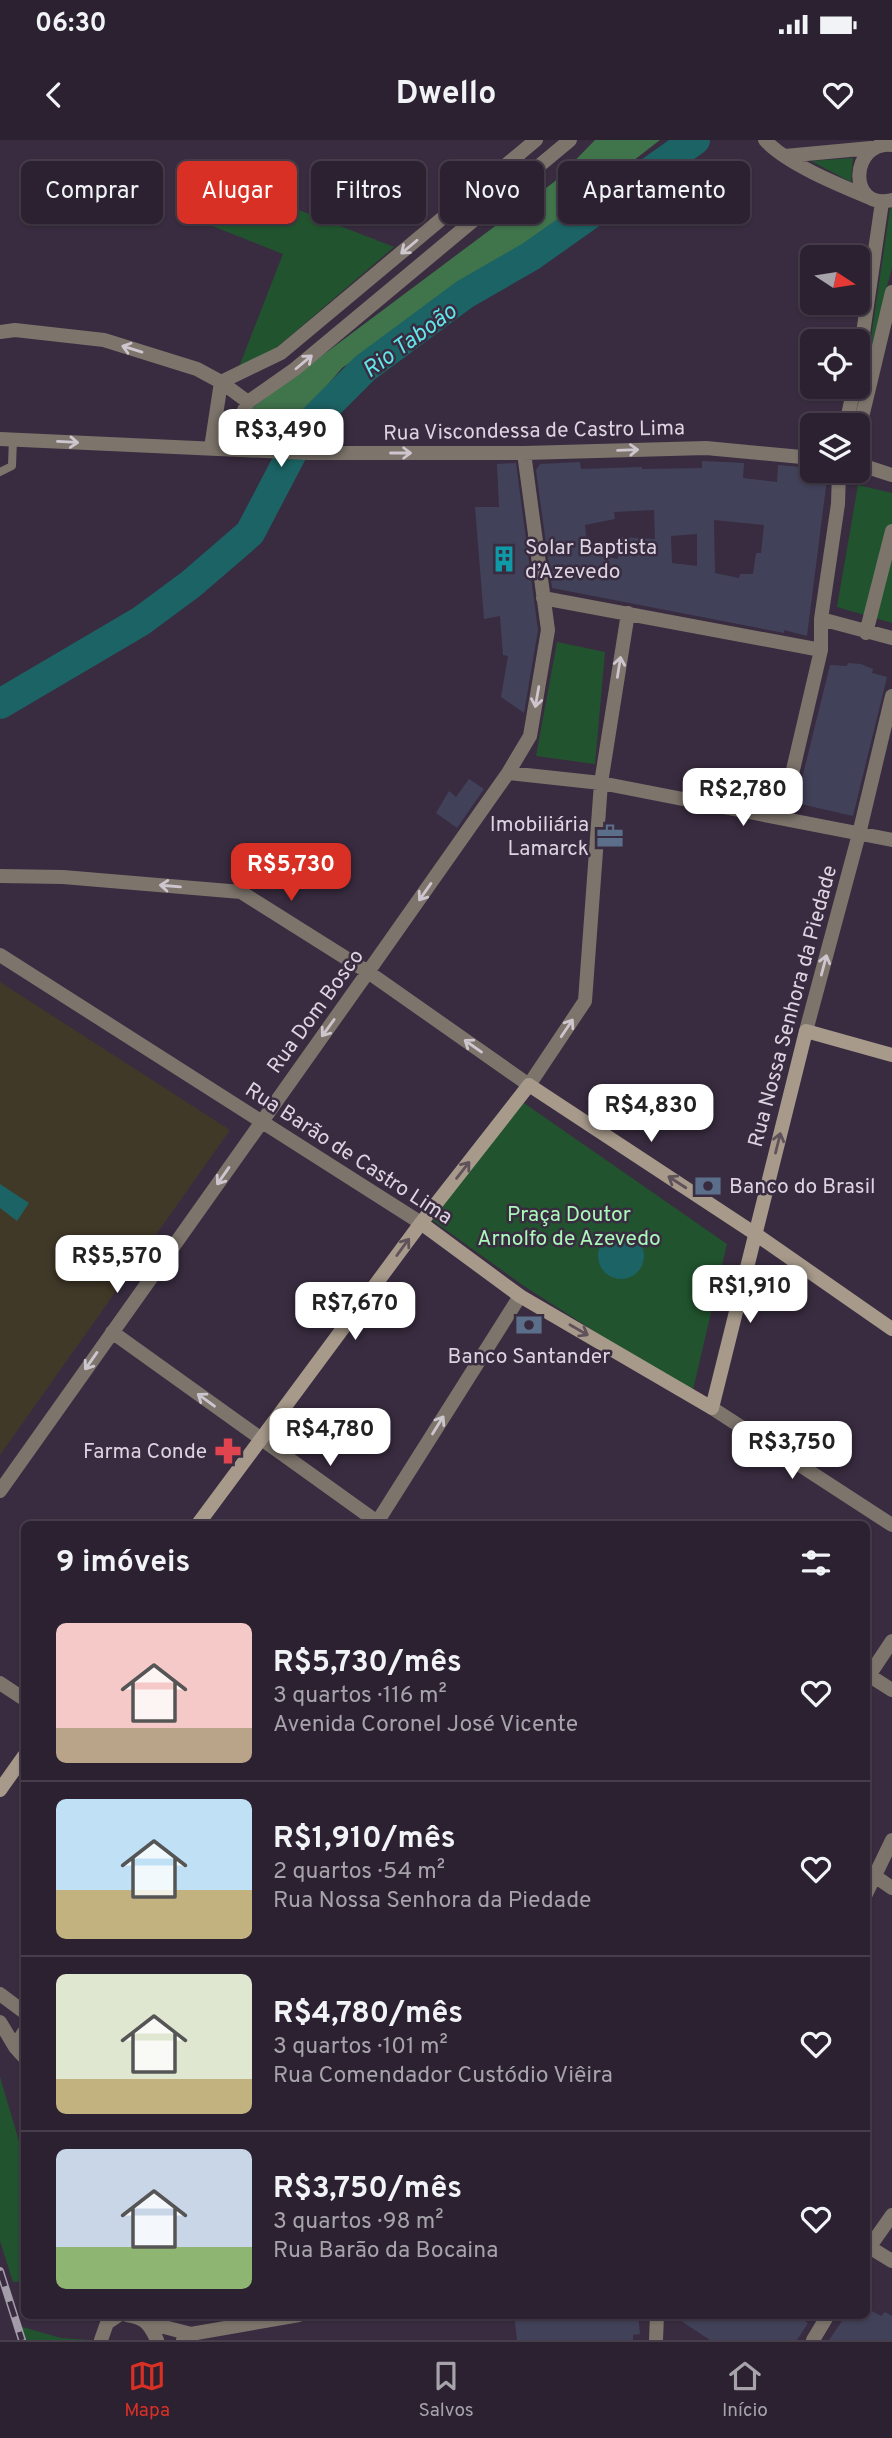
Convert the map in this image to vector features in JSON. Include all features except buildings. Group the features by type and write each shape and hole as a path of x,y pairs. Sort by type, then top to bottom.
{"street":[{"path":"221,382 281,353 536,140"},
{"path":"765,140 785,156 847,189 887,201 865,329"},
{"path":"218,449 248,402 295,369 568,141"},
{"path":"785,156 871,148 890,143"},
{"path":"867,197 859,182 861,160 871,148"},
{"path":"863,413 892,292"},
{"path":"0,332 15,330 104,340 197,369 221,382 248,402"},
{"path":"218,449 221,382"},
{"name":"Rua Viscondessa de Castro Lima","path":"6,439 308,453 524,453 706,448 800,457"},
{"name":"Rua Dom Bosco","path":"0,1491 508,773 530,736 548,630 524,453"},
{"path":"870,468 892,475"},
{"path":"782,817 821,650 821,619 839,483"},
{"path":"838,504 844,483"},
{"path":"866,633 892,531"},
{"path":"543,598 821,650"},
{"path":"200,1521 421,1223 529,1085 585,1001 601,783 628,613"},
{"path":"821,619 892,638"},
{"name":"Rua Nossa Senhora da Piedade","path":"712,1408 754,1233 859,834 892,696"},
{"path":"508,773 601,783 892,840"},
{"path":"0,876 63,877 241,892 368,972 529,1085 754,1233 892,1329"},
{"name":"Rua Barão de Castro Lima","path":"0,955 421,1223 520,1296 712,1408"},
{"path":"806,1031 892,1055"},
{"path":"380,1521 520,1296"},
{"path":"112,1332 374,1521"},
{"path":"712,1408 892,1525"},
{"path":"870,1675 892,1641"},
{"path":"870,1679 892,1690"},
{"path":"0,1683 21,1697"},
{"path":"0,1790 21,1760"},
{"path":"892,1840 870,1873 892,1888"},
{"path":"0,1994 21,2010"},
{"path":"0,2022 20,2052"},
{"path":"870,2244 892,2216"},
{"path":"870,2250 892,2261"},
{"path":"101,2340 111,2319"},
{"path":"144,2319 187,2337 279,2319"},
{"path":"144,2319 157,2340"},
{"path":"656,2340 657,2319"},
{"path":"813,2340 826,2319"}],"lane":[{"path":"0,472 12,467 6,439"}],"shaded area":[{"path":"595,140 660,140 633,161 574,161"},
{"path":"558,178 558,219 342,368 277,444 235,436 248,411 498,224 544,224 544,189"},
{"path":"0,982 230,1130 0,1455"},
{"path":"0,1184 29,1203 17,1221 0,1208"},
{"path":"621,1233 637,1240 644,1256 637,1272 621,1279 605,1272 598,1256 605,1240"}],"green space":[{"path":"853,158 851,182 811,161"},
{"path":"892,208 892,267 870,353 870,345"},
{"path":"297,209 311,215 311,224 335,224 394,247 247,373 239,367 283,254 207,224 297,224"},
{"path":"858,485 892,493 892,623 837,607"},
{"path":"557,642 605,652 595,764 536,756"},
{"name":"Praça Doutor Arnolfo de Azevedo","path":"521,1101 727,1244 692,1394 524,1286 432,1220"},
{"path":"0,2077 21,2148 21,2281 13,2282 0,2241"},
{"path":"19,2326 61,2338 89,2340 23,2340"}],"waterway":[{"name":"Rio Taboão","path":"0,704 141,621 191,584 250,533 305,428 365,368 465,294 531,256 695,140"}],"railway":[{"path":"0,2271 22,2340"}],"place":[{"name":"Solar Baptista d’Azevedo","path":"504,559"},
{"name":"Imobiliária Lamarck","path":"610,836"},
{"name":"Banco do Brasil","path":"708,1186"},
{"name":"Banco Santander","path":"529,1325"},
{"name":"Farma Conde","path":"228,1451"}]}
